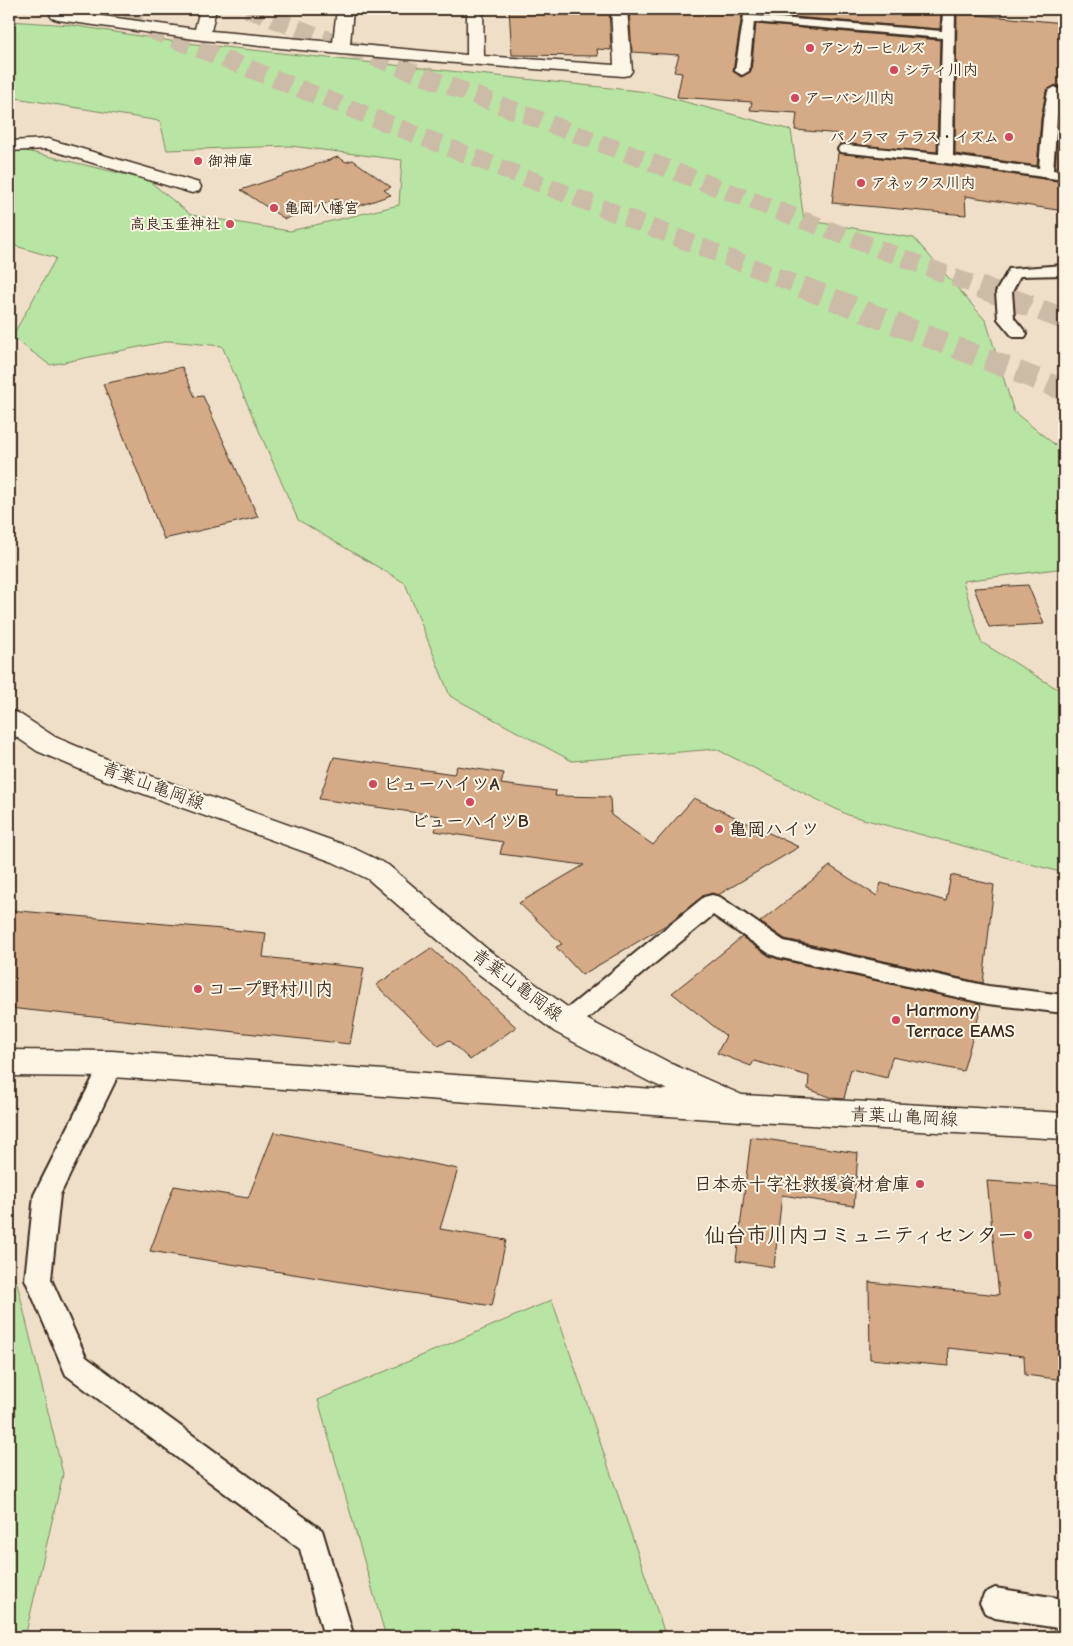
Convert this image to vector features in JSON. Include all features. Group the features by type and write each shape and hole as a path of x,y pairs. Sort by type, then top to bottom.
{"street":[{"path":"60,9 58,15 202,34 476,61 623,71 619,9"},
{"path":"202,34 208,9"},
{"path":"341,49 345,9"},
{"path":"475,9 476,61"},
{"path":"9,146 48,144 192,187"},
{"name":"青葉山亀岡線","path":"9,719 46,744 114,773 343,855 378,872 477,957 566,1023 661,1073 739,1108 1064,1126"},
{"path":"9,1063 61,1061 112,1063 739,1108"}],"lane":[{"path":"946,159 949,9"},
{"path":"742,71 748,18 948,35"},
{"path":"1046,173 1050,120 1055,91"},
{"path":"845,149 946,159 1064,176"},
{"path":"1019,334 1006,319 1004,292 1014,272 1064,270"},
{"path":"566,1023 712,903 778,948 988,995 1064,1004"},
{"path":"112,1063 47,1195 38,1279 76,1366 312,1540 339,1637"},
{"path":"995,1603 1064,1614"}],"green space":[{"path":"9,21 71,25 177,42 648,92 791,130 804,220 914,238 986,321 1014,412 1064,452 1064,568 963,581 981,642 1064,693 1064,873 848,815 716,749 572,761 450,696 405,583 298,520 222,346 169,341 50,365 12,337 56,258 9,244 9,149 18,149 148,180 191,215 290,231 399,205 402,160 291,146 167,150 160,121 9,97"},
{"path":"17,1283 63,1474 25,1637 9,1637 9,1286"},
{"path":"552,1300 666,1637 386,1637 318,1400"}],"building":[{"path":"509,9 609,9 611,50 597,49 598,56 512,55"},
{"path":"629,9 910,9 941,12 940,29 744,13 742,15 733,71 741,77 751,71 756,24 940,40 937,152 840,144 841,134 795,130 797,113 750,110 752,102 677,97 682,73 674,72 679,55 632,52"},
{"path":"957,13 1064,23 1064,91 1056,85 1046,91 1041,119 1037,166 955,154"},
{"path":"1064,91 1064,170 1055,168 1059,119"},
{"path":"838,153 946,165 1064,182 1064,211 965,196 966,215 832,203"},
{"path":"338,157 346,162 353,160 391,187 384,190 391,195 350,209 337,199 285,219 241,190"},
{"path":"182,367 195,397 203,396 258,517 164,539 103,384"},
{"path":"1028,585 1044,624 989,627 974,588"},
{"path":"334,757 454,774 457,766 504,773 501,784 556,791 555,796 610,797 611,815 653,845 694,798 799,847 718,895 712,893 703,896 666,925 582,975 556,947 562,944 519,903 584,865 500,854 503,842 435,831 440,816 319,799"},
{"path":"830,866 877,896 881,883 946,901 951,875 994,885 983,983 785,939 760,922"},
{"name":"コープ野村川内","path":"9,910 266,933 263,957 364,968 350,1044 9,1008"},
{"path":"742,937 769,956 778,959 981,1004 963,1071 892,1057 887,1078 851,1069 844,1099 833,1098 808,1089 809,1076 754,1061 751,1066 717,1053 726,1036 672,993"},
{"path":"431,948 516,1027 470,1060 449,1040 439,1046 376,985"},
{"path":"274,1132 458,1169 440,1229 506,1240 492,1306 150,1251 174,1186 248,1198"},
{"path":"751,1137 858,1153 854,1206 782,1195 774,1267 736,1261"},
{"path":"987,1181 1064,1186 1064,1380 1025,1375 1024,1356 948,1348 949,1366 870,1359 869,1282 999,1295"}],"tunnel":[{"path":"98,9 805,288"},
{"path":"247,9 982,288"},
{"path":"802,287 1064,390"},
{"path":"979,287 1064,319"}],"place":[{"name":"アンカーヒルズ","path":"810,48"},
{"name":"シティ川内","path":"894,70"},
{"name":"アーバン川内","path":"795,98"},
{"name":"パノラマ テラス・イズム","path":"1009,137"},
{"name":"御神庫","path":"198,161"},
{"name":"アネックス川内","path":"861,183"},
{"name":"亀岡八幡宮","path":"274,208"},
{"name":"高良玉垂神社","path":"230,224"},
{"name":"ビューハイツA","path":"373,784"},
{"name":"ビューハイツB","path":"470,802"},
{"name":"亀岡ハイツ","path":"719,829"},
{"name":"コープ野村川内","path":"198,989"},
{"name":"Harmony Terrace EAMS","path":"896,1020"},
{"name":"日本赤十字社救援資材倉庫","path":"920,1184"},
{"name":"仙台市川内コミュニティセンター","path":"1028,1235"}]}
